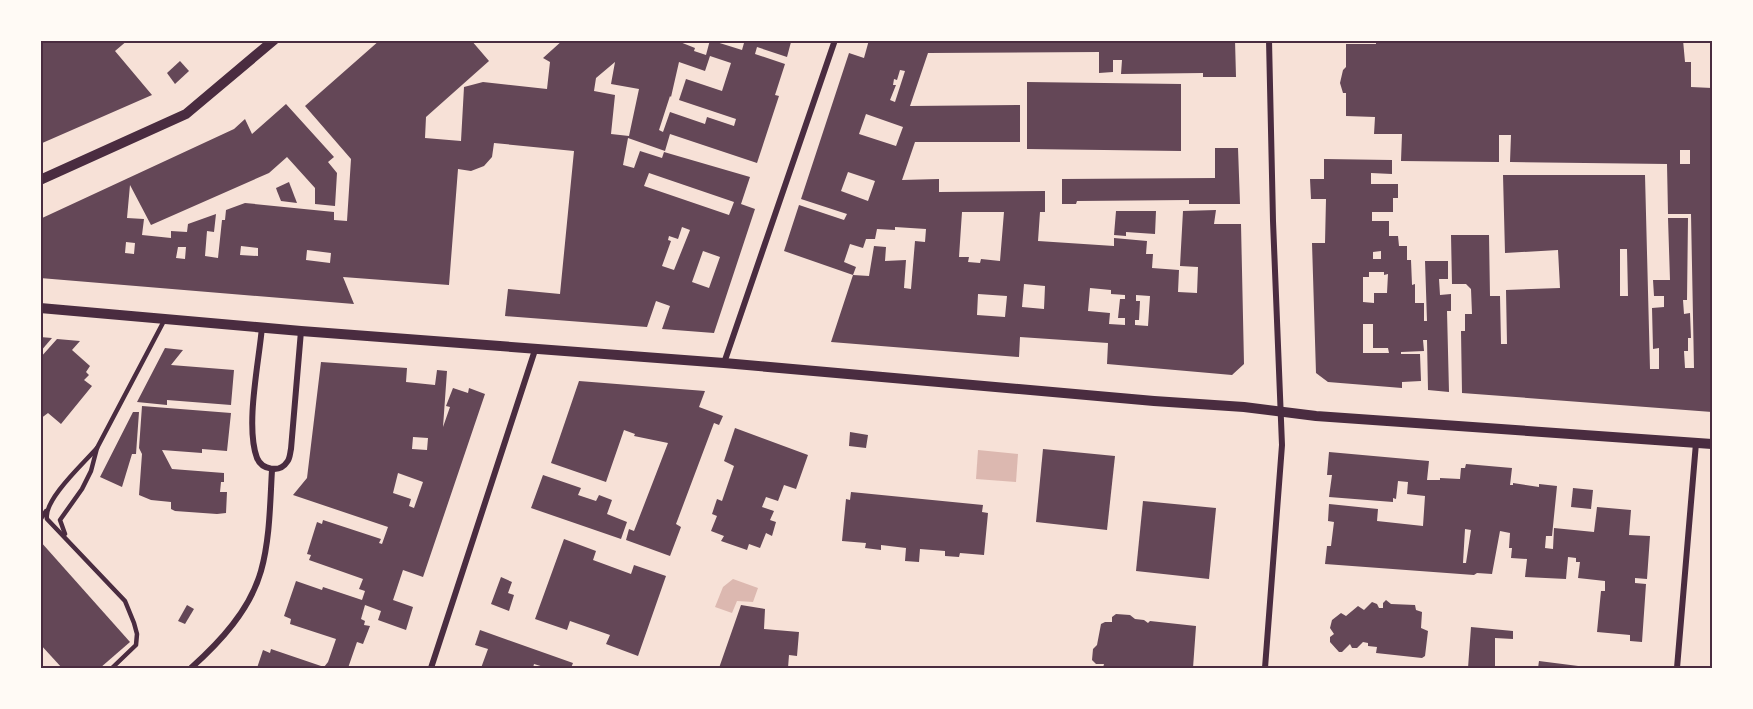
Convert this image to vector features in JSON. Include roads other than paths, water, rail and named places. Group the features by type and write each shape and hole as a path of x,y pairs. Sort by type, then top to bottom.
{"street":[{"path":"40,180 186,114 274,40"},
{"path":"724,363 835,40"},
{"path":"1265,669 1282,445 1273,221 1269,40"},
{"path":"40,308 301,331 536,347 1328,416 1713,444"},
{"path":"262,327 252,420 253,440 257,460 272,470 288,462 291,449 301,331"},
{"path":"431,669 536,347"},
{"path":"1677,669 1696,443"},
{"path":"191,669 228,631 250,597 261,572 267,539 272,470"}],"lane":[{"path":"68,539 63,532 60,520 82,489 91,471 98,448 165,319"},
{"path":"40,520 57,494 98,448"},
{"path":"47,508 48,519 114,589 130,612 138,640 133,649 112,669"}]}
